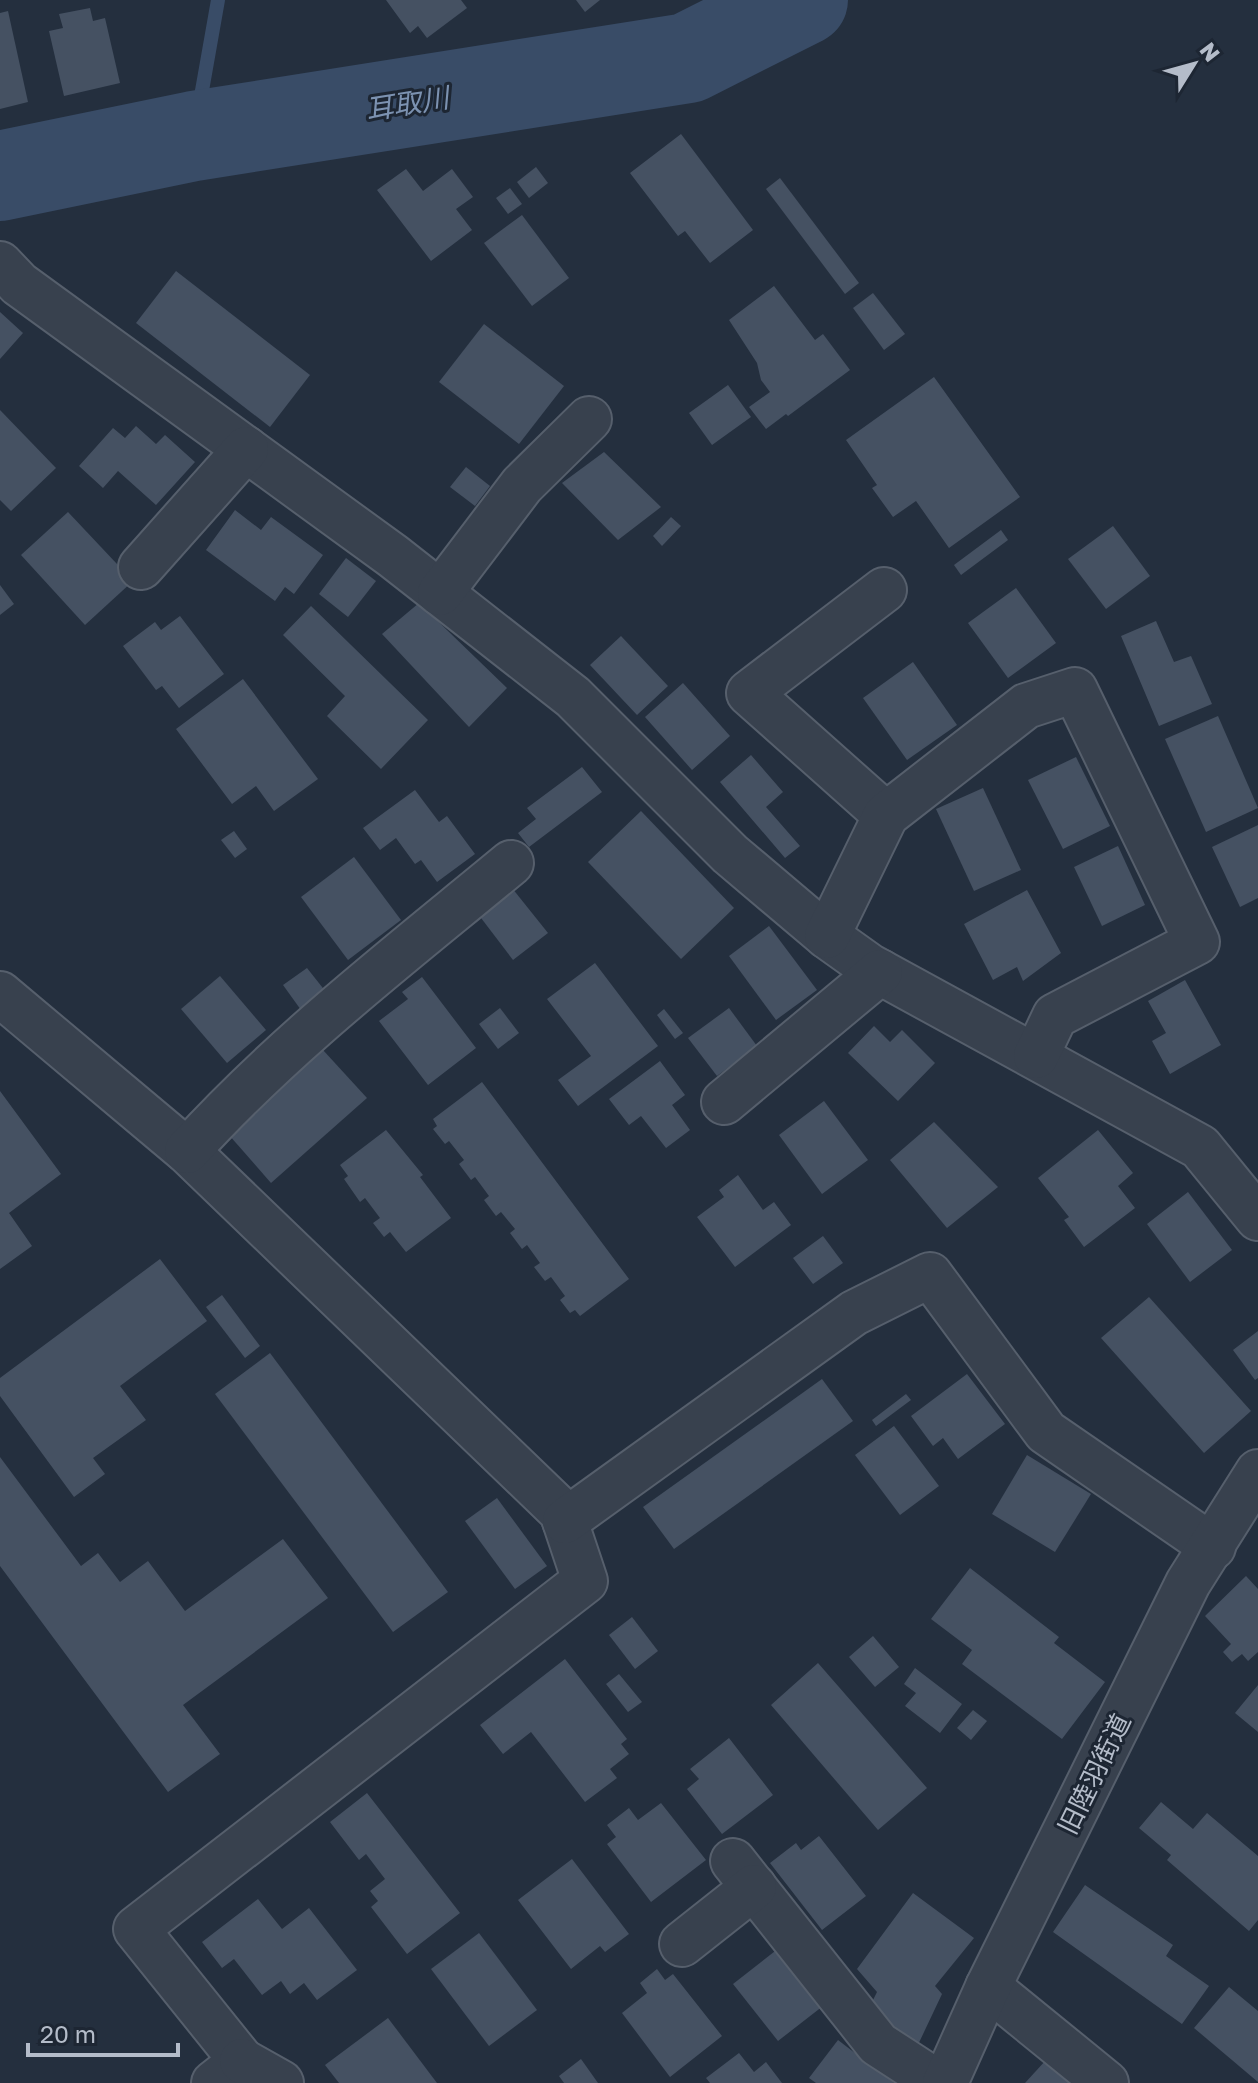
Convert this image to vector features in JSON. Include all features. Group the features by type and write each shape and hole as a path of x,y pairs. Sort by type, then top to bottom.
{"street":[{"path":"0,264 19,284 440,593 573,697 730,854 827,936 880,972 1200,1147 1258,1218"},
{"path":"440,593 522,485 589,419"},
{"path":"141,567 246,449"},
{"path":"884,590 749,693 886,815"},
{"path":"827,936 886,815 1026,706 1075,690 1197,942 1055,1016 1036,1056"},
{"path":"187,1151 220,1115 321,1021 511,863"},
{"path":"724,1102 880,972"},
{"path":"0,994 187,1151 562,1512 585,1581 136,1929 228,2072 281,2083"},
{"path":"565,1521 854,1313 930,1275 1046,1432 1213,1547"},
{"name":"旧陸羽街道","path":"945,2083 988,1987 1188,1583 1258,1472"},
{"path":"682,1944 743,1874 878,2044 938,2083"},
{"path":"988,1987 1106,2083"}],"building":[{"path":"386,0 461,0 467,8 427,38 418,26 410,33"},
{"path":"576,0 600,0 585,12"},
{"path":"90,8 93,21 105,18 120,83 64,96 49,31 63,28 59,14"},
{"path":"8,11 28,102 0,109 0,13"},
{"path":"681,134 753,230 710,263 685,231 678,236 630,173"},
{"path":"536,167 548,183 529,198 517,182"},
{"path":"406,169 423,191 452,169 473,197 456,209 472,230 431,261 377,190"},
{"path":"780,178 859,283 845,294 766,189"},
{"path":"510,188 522,204 508,214 496,198"},
{"path":"522,215 569,278 532,306 484,243"},
{"path":"176,271 310,375 270,427 136,323"},
{"path":"774,286 815,340 823,334 850,370 766,429 749,407 770,392 761,380 757,363 729,320"},
{"path":"873,293 905,334 884,350 853,308"},
{"path":"0,312 23,333 0,359"},
{"path":"484,324 564,386 519,444 439,382"},
{"path":"934,377 1020,497 949,548 916,501 893,517 872,488 877,485 846,440"},
{"path":"728,385 751,417 712,445 689,413"},
{"path":"0,410 56,468 11,511 0,500"},
{"path":"136,426 156,444 165,435 195,462 156,505 118,471 103,488 79,466 113,428 125,438"},
{"path":"604,452 661,507 618,540 562,483"},
{"path":"466,467 490,486 475,506 450,487"},
{"path":"235,510 261,530 271,517 323,555 294,594 285,587 275,601 206,550"},
{"path":"68,512 133,581 85,625 21,555"},
{"path":"671,517 681,526 662,546 653,536"},
{"path":"1113,526 1150,576 1106,609 1068,559"},
{"path":"1001,530 1008,540 961,575 954,565"},
{"path":"346,558 376,581 348,617 319,594"},
{"path":"0,585 14,604 0,615"},
{"path":"1016,588 1056,643 1008,678 968,623"},
{"path":"419,603 507,688 469,727 382,634"},
{"path":"311,606 428,720 381,769 327,716 345,696 283,635"},
{"path":"180,616 224,674 179,708 162,686 156,690 123,646 155,622 161,630"},
{"path":"1156,621 1174,662 1191,656 1212,704 1159,726 1121,636"},
{"path":"621,636 668,686 637,715 590,665"},
{"path":"913,662 957,725 907,760 863,698"},
{"path":"243,679 318,779 274,811 256,786 232,804 176,729"},
{"path":"683,683 730,736 692,770 645,717"},
{"path":"1218,716 1258,808 1206,832 1165,739"},
{"path":"751,755 783,792 766,807 800,846 785,858 720,782"},
{"path":"1076,757 1110,826 1063,849 1028,780"},
{"path":"582,767 602,792 529,847 518,833 536,819 527,808"},
{"path":"983,788 1021,870 974,891 936,809"},
{"path":"415,790 439,822 447,816 475,854 437,882 421,860 415,864 396,838 380,850 363,828"},
{"path":"641,811 734,908 681,959 588,862"},
{"path":"1258,825 1258,898 1240,907 1212,847"},
{"path":"234,831 247,849 235,858 221,840"},
{"path":"1118,846 1145,905 1102,926 1074,867"},
{"path":"354,857 401,920 348,960 301,897"},
{"path":"512,888 548,933 513,960 478,914"},
{"path":"1027,890 1061,953 1023,981 1017,967 993,980 964,924"},
{"path":"769,926 817,990 776,1020 729,956"},
{"path":"595,963 658,1046 578,1106 558,1080 591,1056 547,999"},
{"path":"307,968 326,992 301,1010 283,985"},
{"path":"220,976 266,1030 227,1063 181,1009"},
{"path":"422,977 476,1048 428,1085 379,1021 408,999 402,992"},
{"path":"1185,980 1221,1045 1170,1074 1152,1041 1166,1033 1148,1001"},
{"path":"500,1008 519,1033 498,1049 479,1024"},
{"path":"729,1008 757,1046 717,1076 688,1038"},
{"path":"664,1009 683,1033 675,1039 657,1015"},
{"path":"874,1026 890,1042 902,1030 935,1063 898,1101 848,1053"},
{"path":"323,1050 367,1098 271,1183 229,1135"},
{"path":"660,1061 685,1095 672,1105 690,1130 666,1148 641,1116 629,1125 609,1099"},
{"path":"482,1082 629,1279 580,1316 575,1310 570,1313 560,1300 565,1296 551,1277 545,1281 534,1267 540,1263 527,1245 522,1249 510,1233 515,1229 501,1212 496,1216 484,1200 489,1196 475,1177 471,1180 459,1164 464,1160 449,1141 445,1144 433,1129 437,1126 433,1119"},
{"path":"0,1091 61,1174 9,1213 32,1246 0,1269"},
{"path":"824,1101 868,1160 822,1194 779,1135"},
{"path":"934,1122 998,1187 947,1228 890,1160"},
{"path":"386,1130 423,1175 420,1177 451,1218 406,1252 390,1232 384,1237 373,1223 380,1218 365,1198 360,1202 344,1179 348,1176 340,1165"},
{"path":"1098,1130 1133,1173 1118,1186 1135,1208 1084,1247 1064,1220 1069,1217 1038,1178"},
{"path":"738,1175 763,1210 774,1202 791,1225 735,1267 697,1217 724,1197 719,1190"},
{"path":"1188,1192 1232,1250 1190,1282 1147,1224"},
{"path":"823,1236 843,1263 813,1284 793,1258"},
{"path":"160,1259 207,1321 120,1386 146,1420 93,1458 105,1474 74,1497 0,1396 0,1378"},
{"path":"222,1295 260,1346 245,1358 206,1307"},
{"path":"1149,1297 1251,1411 1204,1453 1101,1338"},
{"path":"1258,1331 1258,1378 1255,1380 1233,1350"},
{"path":"270,1353 448,1592 393,1632 215,1394"},
{"path":"967,1374 1005,1424 958,1459 943,1438 933,1446 911,1416"},
{"path":"822,1379 853,1421 674,1549 643,1507"},
{"path":"906,1394 911,1400 876,1426 872,1420"},
{"path":"894,1426 939,1486 900,1515 855,1455"},
{"path":"1027,1455 1091,1494 1055,1552 992,1514"},
{"path":"0,1457 81,1566 98,1553 120,1582 148,1561 185,1611 283,1539 328,1598 183,1705 220,1754 168,1792 0,1566"},
{"path":"497,1498 547,1566 515,1589 465,1521"},
{"path":"970,1568 1059,1637 1054,1643 1105,1682 1062,1739 962,1664 972,1650 931,1619"},
{"path":"1246,1576 1258,1589 1258,1652 1248,1661 1242,1654 1232,1662 1223,1652 1231,1644 1205,1616"},
{"path":"632,1617 658,1651 635,1669 609,1635"},
{"path":"873,1636 899,1667 875,1687 849,1657"},
{"path":"565,1659 627,1739 621,1744 629,1754 610,1769 617,1778 585,1802 531,1732 503,1754 480,1725"},
{"path":"818,1663 927,1788 878,1830 771,1705"},
{"path":"915,1668 962,1704 940,1733 905,1706 916,1693 904,1684"},
{"path":"619,1674 642,1702 628,1712 606,1684"},
{"path":"1258,1685 1258,1732 1235,1713"},
{"path":"973,1710 987,1721 971,1740 957,1728"},
{"path":"729,1738 773,1795 722,1834 687,1789 699,1779 690,1769"},
{"path":"367,1793 460,1913 407,1954 371,1907 378,1901 370,1891 385,1879 366,1854 359,1860 330,1822"},
{"path":"1161,1802 1193,1829 1207,1813 1258,1856 1258,1920 1249,1931 1167,1860 1171,1855 1139,1828"},
{"path":"661,1803 706,1860 651,1902 607,1844 616,1837 607,1825 629,1808 638,1820"},
{"path":"819,1836 866,1896 822,1930 770,1863 796,1843 801,1850"},
{"path":"572,1859 629,1934 605,1952 600,1946 571,1969 518,1900"},
{"path":"1085,1885 1173,1945 1166,1956 1209,1986 1182,2024 1053,1932"},
{"path":"913,1893 974,1938 935,1986 942,1994 916,2049 871,2004 877,1992 857,1969"},
{"path":"258,1899 282,1929 309,1908 357,1970 317,2000 304,1983 290,1994 281,1981 262,1995 234,1959 222,1968 202,1942"},
{"path":"479,1933 537,2010 489,2046 431,1969"},
{"path":"779,1948 823,2006 778,2041 733,1984"},
{"path":"657,1969 665,1980 673,1974 722,2036 670,2077 622,2013 647,1993 640,1983"},
{"path":"1229,1987 1258,2011 1258,2082 1194,2028"},
{"path":"388,2018 437,2083 339,2083 325,2065"},
{"path":"838,2040 894,2083 816,2083 809,2078"},
{"path":"739,2053 754,2072 766,2062 782,2083 710,2083 706,2078"},
{"path":"581,2059 598,2083 564,2083 559,2076"},
{"path":"1046,2060 1071,2083 1025,2083"}],"waterway":[{"path":"194,136 218,0"},
{"name":"耳取川","path":"0,176 194,136 688,58 803,0"}]}
